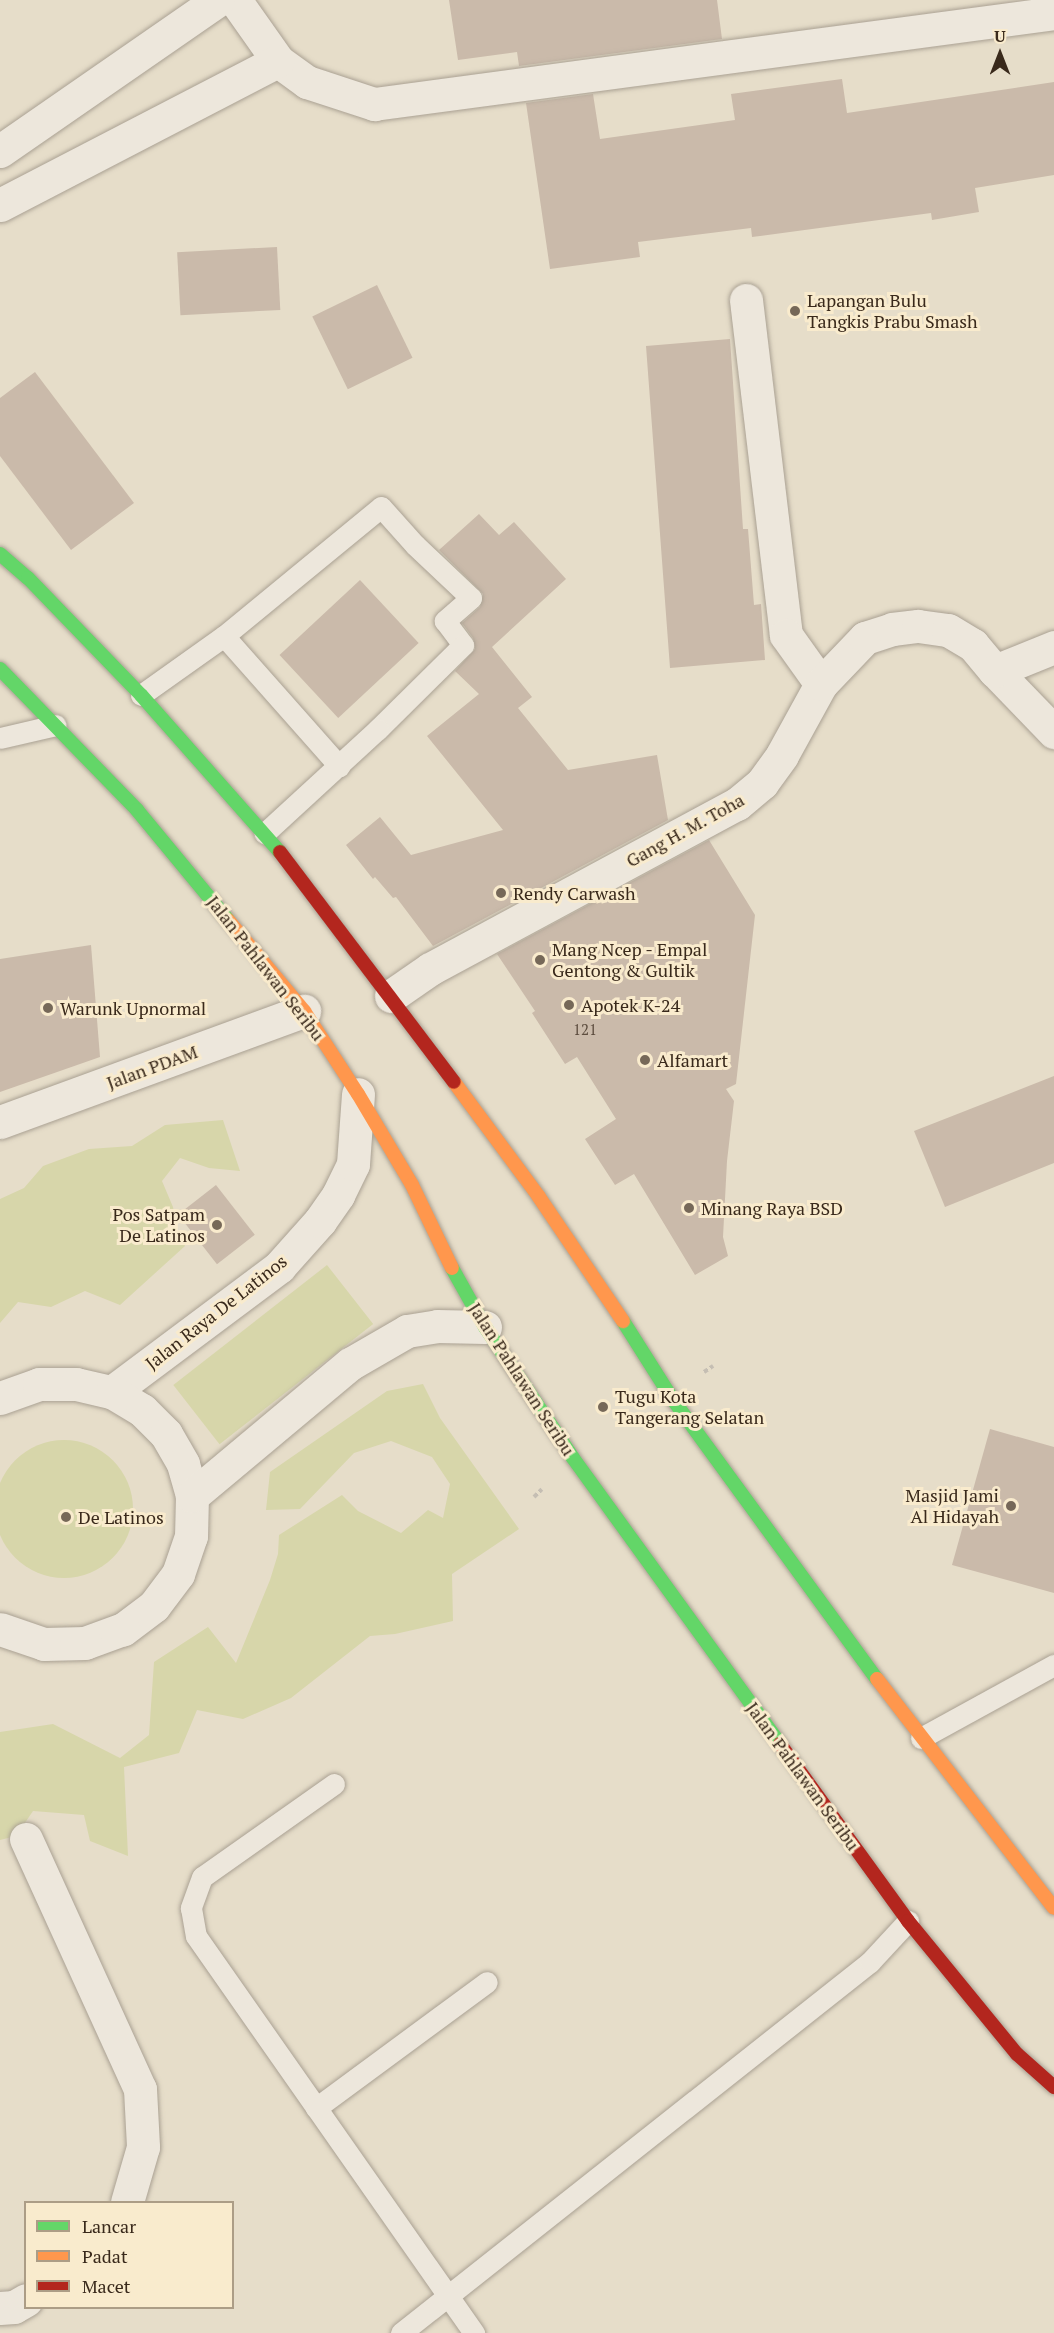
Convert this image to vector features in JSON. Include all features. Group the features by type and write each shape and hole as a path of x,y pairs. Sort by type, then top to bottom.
{"main road":[{"path":"0,554 28,578 141,694 265,833 391,996 552,1215 685,1416 921,1738 1054,1908"},
{"name":"Jalan Pahlawan Seribu","path":"0,669 137,810 304,1011 358,1094 411,1185 446,1258 484,1327 573,1458 908,1921 1017,2054 1054,2087"}],"street":[{"path":"0,150 218,0"},
{"path":"235,0 278,61 307,82 374,104 1054,13"},
{"path":"0,205 278,61"},
{"path":"746,300 786,635 821,684"},
{"name":"Gang H. M. Toha","path":"391,996 430,969 737,804 762,783 782,755 821,684 864,638 892,629 918,626 948,630 973,645 1054,732"},
{"path":"995,671 1054,647"},
{"name":"Jalan PDAM","path":"0,1122 304,1011"},
{"name":"Jalan Raya De Latinos","path":"112,1392 279,1267 320,1221 338,1195 353,1164 358,1094"},
{"path":"192,1496 350,1364 407,1331 437,1326 454,1329 484,1327"},
{"path":"0,1398 39,1384 76,1384 112,1392 142,1410 166,1434 183,1464 192,1496 191,1536 178,1574 154,1606 123,1629 85,1643 44,1644 2,1633"},
{"path":"26,1839 140,2089 143,2147 127,2201"},
{"path":"0,2308 14,2307 24,2301"}],"lane":[{"path":"141,694 224,636 381,507 415,546 471,598 445,621 463,645 339,766 265,833"},
{"path":"224,636 339,766"},
{"path":"0,738 56,725"},
{"path":"921,1738 1054,1665"},
{"path":"334,1784 202,1877 191,1908 196,1936 474,2333"},
{"path":"401,2333 870,1962 908,1921"},
{"path":"316,2108 487,1982"}],"green space":[{"path":"223,1120 240,1171 209,1168 180,1158 162,1181 173,1207 177,1230 185,1246 120,1305 85,1291 51,1307 18,1302 0,1323 0,1199 24,1188 43,1166 89,1149 132,1146 165,1125"},
{"path":"327,1265 373,1324 220,1444 173,1385"},
{"path":"423,1384 440,1418 519,1529 452,1574 453,1621 395,1634 370,1636 291,1698 243,1719 197,1710 179,1753 124,1767 128,1856 90,1841 84,1815 33,1811 16,1836 0,1840 0,1732 53,1724 120,1758 149,1735 154,1662 208,1627 236,1663 270,1580 278,1554 279,1535 342,1495 358,1511 401,1533 428,1510 443,1518 450,1484 432,1457 391,1441 354,1453 300,1509 266,1510 270,1472 387,1391"},
{"name":"De Latinos","path":"50,1441 78,1441 102,1451 122,1471 132,1495 132,1523 122,1547 102,1567 78,1577 50,1577 26,1567 6,1547 -1,1532 -1,1486 6,1471 26,1451"}],"building":[{"path":"449,0 717,0 722,39 519,66 517,52 458,60"},
{"path":"842,79 847,113 1054,82 1054,175 975,188 979,212 932,220 931,213 752,237 751,228 638,242 640,257 550,269 526,103 593,94 600,139 735,120 731,94"},
{"path":"277,247 280,310 180,315 177,252"},
{"path":"377,285 413,358 348,389 312,317"},
{"path":"730,339 743,529 748,529 754,605 761,604 765,660 670,668 646,346"},
{"path":"35,372 134,503 71,550 0,456 0,398"},
{"path":"479,514 499,535 514,522 566,579 492,647 532,697 518,708 568,770 657,755 668,820 433,946 396,897 393,898 375,877 373,879 346,845 380,817 411,855 503,830 427,736 479,694 455,671 475,649 473,638 462,623 480,607 483,594 439,550"},
{"path":"360,580 419,643 338,718 280,655"},
{"path":"709,840 755,915 736,1084 726,1089 734,1101 727,1161 723,1237 728,1256 695,1275 634,1174 615,1185 585,1139 616,1119 577,1057 565,1064 532,1013 535,1011 497,954"},
{"name":"Warunk Upnormal","path":"91,945 100,1057 0,1092 0,959"},
{"path":"1054,1076 1054,1163 945,1207 914,1131"},
{"name":"Pos Satpam De Latinos","path":"216,1185 255,1235 217,1264 178,1215"},
{"name":"Masjid Jami Al Hidayah","path":"990,1429 1054,1447 1054,1593 952,1565"}],"traffic: fast":[{"path":"0,554 28,578 141,695 280,852"},
{"path":"0,669 137,810 228,920"},
{"path":"452,1268 485,1327 573,1458 780,1744"},
{"path":"623,1321 671,1397 877,1679"}],"traffic: slow":[{"path":"228,920 304,1011 358,1094 412,1185 452,1268"},
{"path":"454,1082 539,1197 623,1321"},
{"path":"877,1679 1054,1908"}],"traffic: jam":[{"path":"280,852 454,1082"},
{"path":"780,1744 908,1921 1017,2054 1054,2087"}],"place":[{"name":"Lapangan Bulu Tangkis Prabu Smash","path":"795,311"},
{"name":"Rendy Carwash","path":"501,893"},
{"name":"Mang Ncep - Empal Gentong & Gultik","path":"540,960"},
{"name":"Apotek K-24","path":"569,1005"},
{"name":"Warunk Upnormal","path":"48,1008"},
{"name":"Alfamart","path":"645,1060"},
{"name":"Minang Raya BSD","path":"689,1208"},
{"name":"Pos Satpam De Latinos","path":"217,1225"},
{"name":"Tugu Kota Tangerang Selatan","path":"603,1407"},
{"name":"Masjid Jami Al Hidayah","path":"1011,1506"},
{"name":"De Latinos","path":"66,1517"}]}
